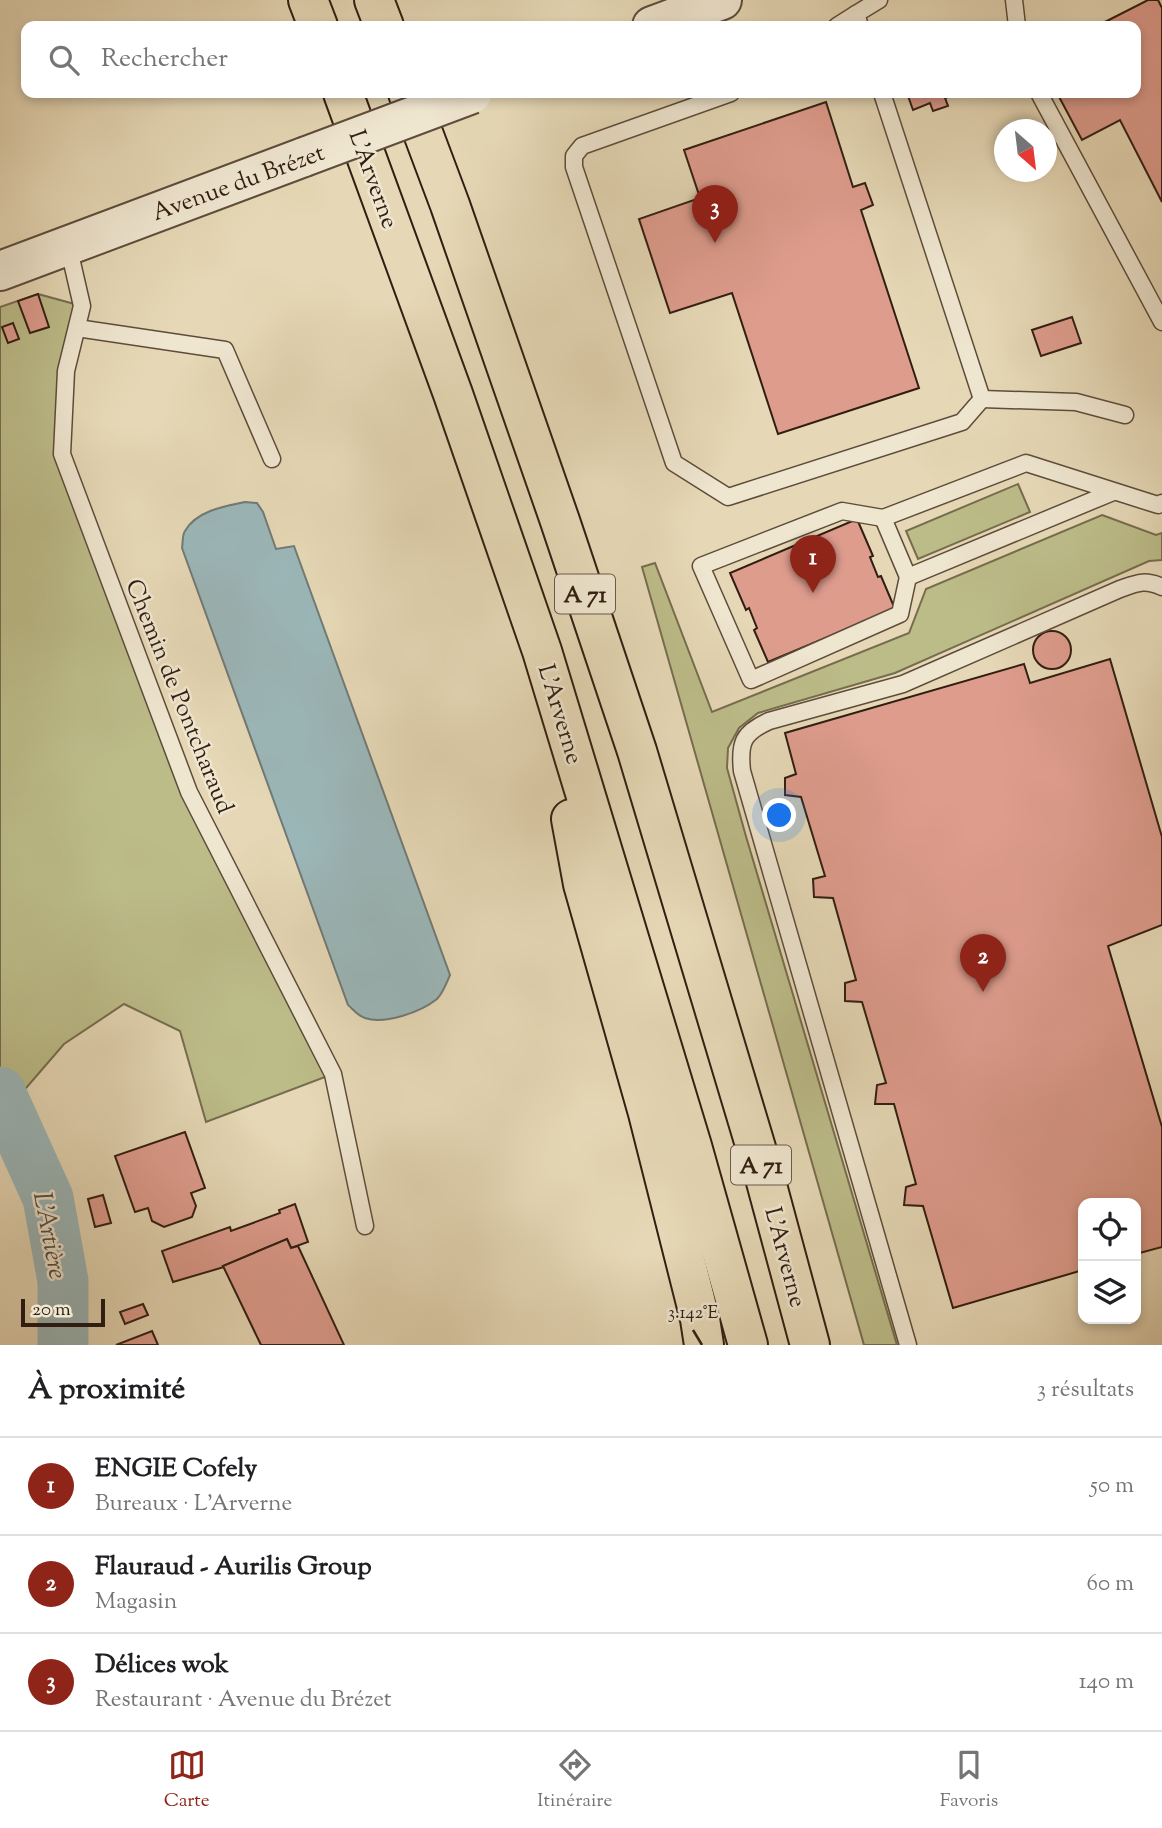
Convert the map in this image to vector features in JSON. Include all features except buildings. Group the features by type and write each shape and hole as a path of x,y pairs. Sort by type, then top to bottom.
{"highway":[{"path":"308,0 316,21"},
{"path":"374,0 382,21"},
{"name":"L'Arverne","path":"344,98 453,394 542,651 692,1146 748,1345"},
{"name":"L'Arverne","path":"410,98 450,205 637,751 765,1178 810,1345"},
{"path":"542,651 583,884 648,1114 700,1319 704,1345"}],"street":[{"path":"665,21 722,0"},
{"name":"Avenue du Brézet","path":"0,271 461,98"}],"lane":[{"path":"858,20 879,0"},
{"path":"1014,0 1016,21"},
{"path":"717,98 582,146 575,156 575,167 674,463 728,496 962,422 982,398"},
{"path":"884,98 982,398"},
{"path":"1042,98 1162,322"},
{"name":"Chemin de Pontcharaud","path":"68,245 82,306 66,372 62,454 189,792 333,1074 365,1226"},
{"path":"77,328 225,350 272,459"},
{"path":"982,398 1076,402 1125,415"},
{"path":"883,518 908,577 900,614 751,680 701,566 842,510 883,518 1026,463 1157,505 1162,503"},
{"path":"908,577 1114,492"},
{"path":"908,1345 742,771 740,754 743,739 754,728 769,721 903,684 1139,582 1151,582 1162,587"}],"green space":[{"path":"38,294 82,306 62,455 189,792 333,1074 206,1122 180,1031 124,1004 64,1044 8,1109 0,1092 0,307"},
{"path":"1018,484 1030,512 918,559 906,531"},
{"path":"1102,515 1156,535 1162,533 1162,560 1149,561 895,673 758,713 739,728 728,748 727,768 745,833 897,1345 864,1345 642,567 655,563 712,712 909,633 926,589"}],"water":[{"path":"245,502 257,503 263,512 276,549 294,546 450,975 437,999 402,1016 373,1020 360,1016 348,1005 182,548 184,533 196,519 212,510"}],"waterway":[{"name":"L'Artière","path":"0,1092 48,1198 63,1281 63,1345"}],"place":[{"name":"Délices wok","path":"715,243"},
{"name":"ENGIE Cofely","path":"813,593"},
{"name":"Flauraud - Aurilis Group","path":"983,992"}]}
